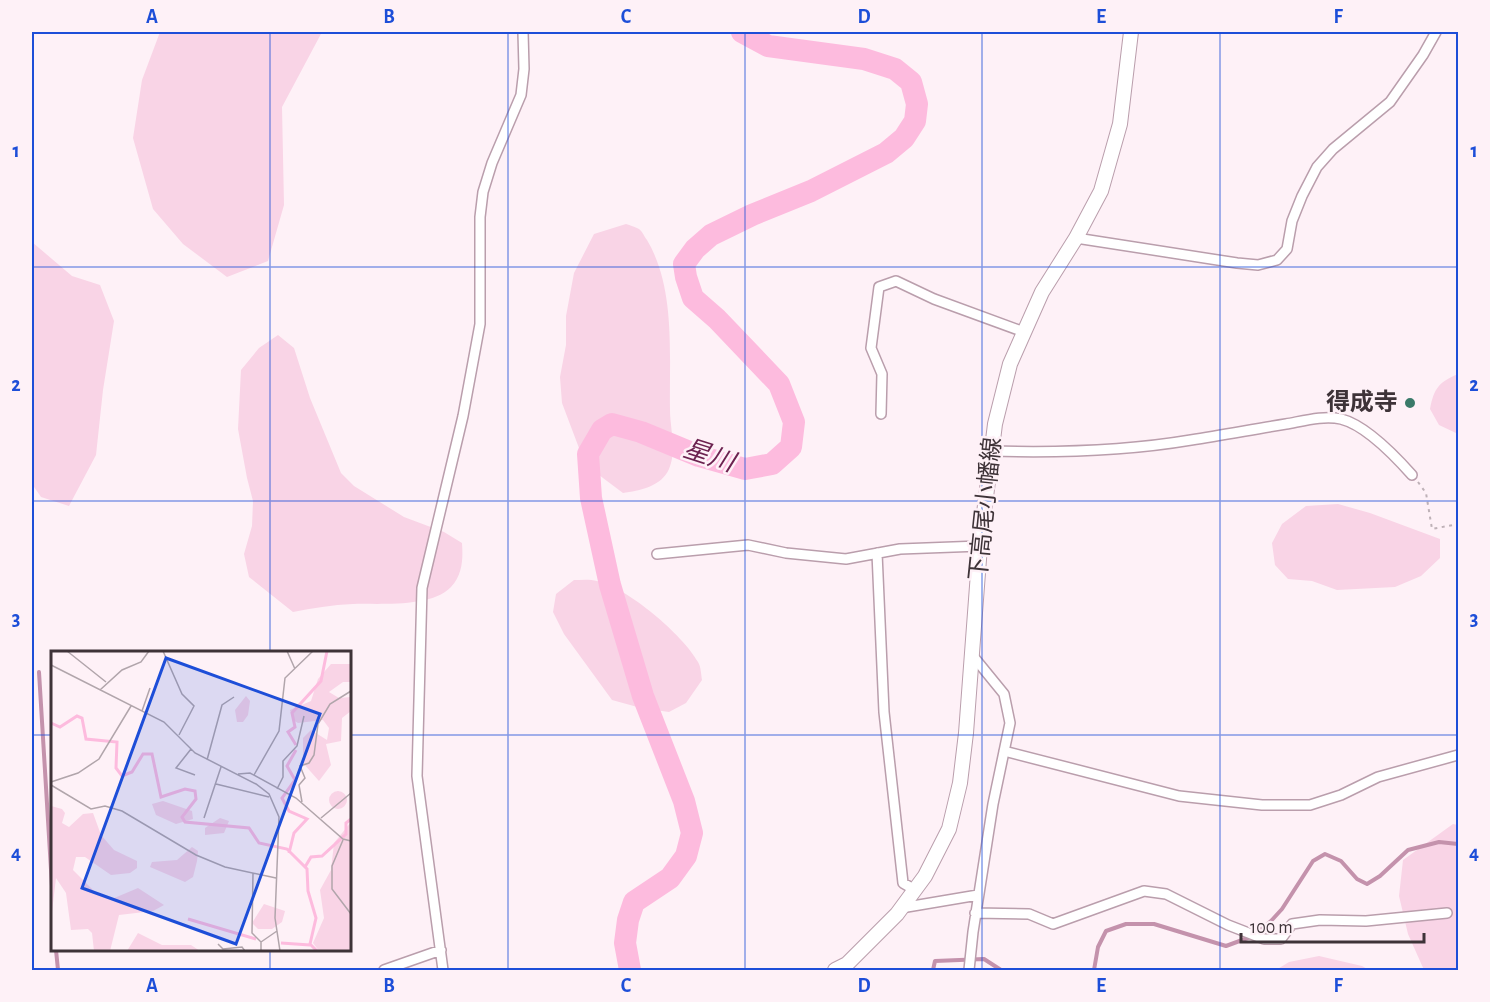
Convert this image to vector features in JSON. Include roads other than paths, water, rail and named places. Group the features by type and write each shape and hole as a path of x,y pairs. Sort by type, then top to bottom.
{"main road":[{"name":"下高尾小幡線","path":"835,970 847,964 901,909 938,853 949,829 955,808 966,733 980,546 990,451 1010,364 1042,292 1076,238 1101,191 1120,124 1131,32"}],"street":[{"path":"443,970 417,776 422,588 463,416 480,324 480,217 483,192 492,163 520,95 524,69 524,32"},
{"path":"1076,238 1237,263 1258,265 1277,260 1287,249 1292,221 1317,167 1333,149 1390,102 1436,32"},
{"path":"881,414 882,374 871,348 879,287 896,281 934,299 1024,332"},
{"path":"990,451 1046,452 1111,449 1190,441 1312,419 1340,419 1359,428 1397,458 1412,475"},
{"path":"657,555 748,544 786,554 846,559 900,549 980,546"},
{"path":"877,554 884,712 903,883 915,890"},
{"path":"969,970 975,913 993,804 1010,723 1005,694 973,656"},
{"path":"1004,751 1179,796 1262,805 1310,805 1341,795 1378,777 1458,755"},
{"path":"975,913 1029,914 1053,924 1144,891 1166,894 1228,925 1264,939 1281,939 1292,924 1320,920 1366,921 1447,913"},
{"path":"901,909 978,895"},
{"path":"384,970 441,950"}],"waterway":[{"name":"星川","path":"630,970 625,943 628,920 634,902 670,878 686,856 692,833 684,801 643,696 610,585 591,498 588,454 602,430 612,424 641,432 699,456 745,469 772,464 791,447 794,422 779,384 717,319 693,298 684,264 695,249 711,235 811,191 886,153 904,138 915,121 917,104 911,82 895,69 864,59 768,46 742,32"},
{"path":"39,672 51,870"},
{"path":"1094,970 1098,947 1106,931 1126,924 1154,924 1226,946 1253,936 1282,909 1313,861 1325,854 1341,861 1357,879 1367,884 1380,876 1408,850 1439,842 1458,844"},
{"path":"56,951 58,970"},
{"path":"933,970 935,961 984,959 1001,970"}],"place":[{"name":"得成寺","path":"1410,403"}]}
